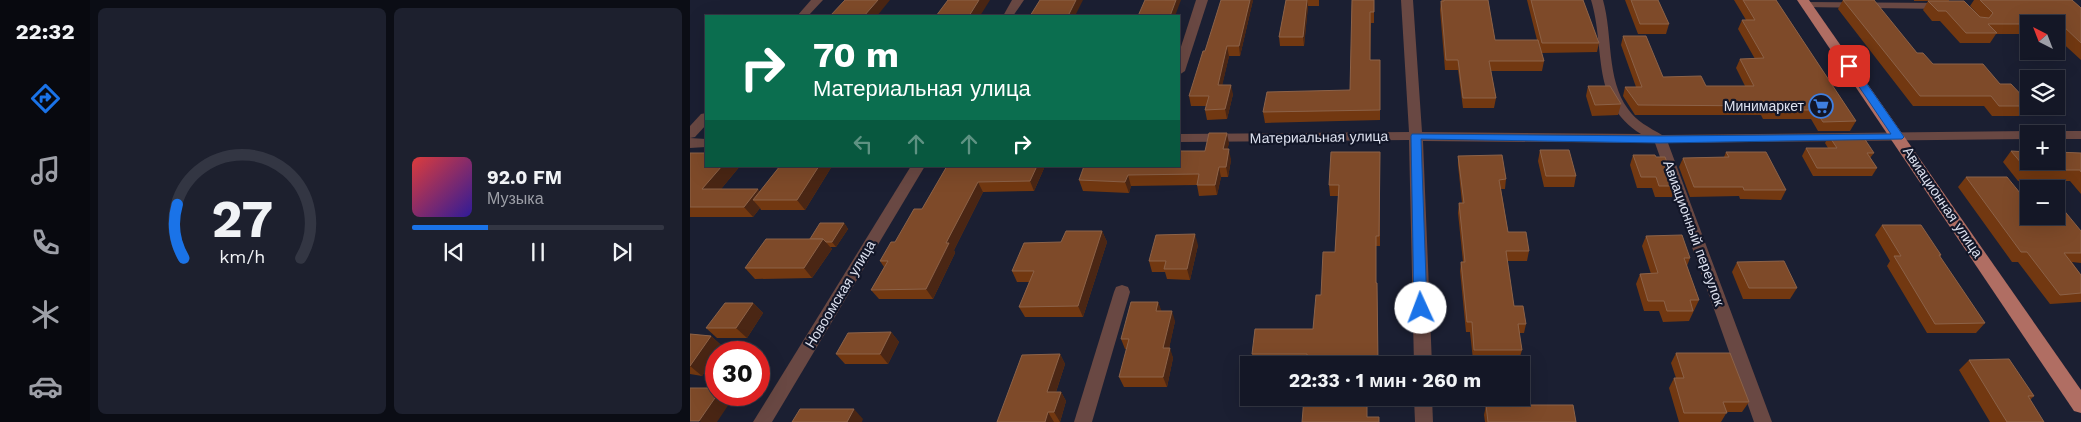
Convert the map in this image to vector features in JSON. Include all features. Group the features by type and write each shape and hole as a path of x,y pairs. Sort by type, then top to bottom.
{"main road":[{"name":"Авиационная улица","path":"1805,2 2081,406"}],"street":[{"path":"803,15 817,0"},
{"path":"1009,15 1018,0"},
{"path":"1180,68 1202,0"},
{"path":"1407,0 1416,136 1422,356"},
{"path":"1597,0 1600,9 1610,82 1623,112 1642,130 1660,140"},
{"path":"690,134 705,118"},
{"path":"2065,135 2081,135"},
{"name":"Материальная улица","path":"1180,138 1416,136 1660,140 2020,136"},
{"name":"Авиационный переулок","path":"1660,140 1763,422"},
{"path":"690,143 705,143"},
{"name":"Новоомская улица","path":"762,422 917,167"},
{"path":"1083,422 1122,292"},
{"path":"1424,406 1424,422"}],"lane":[{"path":"1805,2 1952,6"}],"building":[{"path":"845,0 878,0 865,15 831,15"},
{"path":"948,0 979,0 970,15 937,15"},
{"path":"1040,0 1076,0 1068,15 1031,15"},
{"path":"1145,0 1176,0 1170,15 1138,15"},
{"path":"1221,0 1250,0 1239,46 1227,46 1218,85 1231,85 1225,109 1205,110 1209,96 1189,96"},
{"path":"1286,0 1307,0 1303,37 1279,37"},
{"path":"1352,0 1374,0 1374,12 1370,12 1370,60 1380,60 1380,110 1263,112 1267,92 1350,90"},
{"path":"1488,0 1495,40 1538,40 1544,61 1489,61 1496,98 1463,98 1458,60 1446,60 1441,1"},
{"path":"1531,0 1583,0 1599,43 1542,43"},
{"path":"1631,0 1658,0 1669,24 1640,24"},
{"path":"1743,0 1776,0 1856,121 1823,122 1815,110 1768,110 1765,106 1638,105 1625,87 1642,87 1623,36 1646,36 1663,77 1701,76 1706,86 1754,86 1740,59 1764,58 1742,20 1755,20"},
{"path":"1843,0 1874,0 1917,53 1923,53 1933,64 1983,64 2000,84 2011,84 2020,94 2020,106 1999,106 1991,96 1920,96"},
{"path":"1980,0 2072,0 2081,8 2081,43 2065,28 2065,15 2020,15 2020,24 1988,24 1997,33 1966,33 1946,11 1938,11 1928,1 1964,1 1980,17 1989,18 1993,13"},
{"path":"1588,86 1610,86 1621,104 1595,105"},
{"path":"1209,133 1227,133 1223,149 1229,149 1226,167 1219,167 1215,185 1197,185 1199,174 1128,175 1125,182 1079,180 1084,167 1180,167 1180,151 1205,151"},
{"path":"1862,135 1874,153 1867,153 1877,168 1817,168 1806,148 1837,148 1829,136"},
{"path":"1540,150 1569,150 1576,176 1546,176"},
{"path":"2011,151 2020,152 2020,162"},
{"path":"1331,152 1380,152 1379,236 1376,236 1378,356 1252,354 1255,329 1313,329 1316,295 1321,295 1323,252 1335,252 1339,185 1329,185"},
{"path":"1726,152 1766,152 1786,190 1744,190 1743,187 1694,187 1683,158 1729,157"},
{"path":"2065,152 2081,153 2081,172 2080,170 2065,170"},
{"path":"690,153 705,153 705,167 721,167 702,189 758,189 744,207 690,207"},
{"path":"1502,155 1506,179 1499,180 1508,232 1526,232 1529,251 1506,251 1514,306 1523,306 1526,324 1518,324 1522,350 1474,350 1472,322 1467,322 1461,262 1465,262 1459,203 1464,203 1458,156"},
{"path":"1633,155 1665,157 1676,186 1659,186 1656,177 1641,177"},
{"path":"779,167 818,167 797,200 753,200"},
{"path":"946,167 1037,167 1030,181 978,182 946,243 949,243 926,289 871,290 888,261 880,261 891,242 895,242 914,209 922,209"},
{"path":"1966,177 2007,177 2020,193 2020,225 2065,225 2065,212 2081,231 2081,253 2064,253 2081,275 2081,293 2060,295 2027,252 2021,252"},
{"path":"820,223 844,223 832,242 826,242 823,239 810,239"},
{"path":"1882,225 1921,225 1985,323 1935,324 1894,256 1901,256"},
{"path":"1066,231 1102,231 1078,306 1019,307 1034,271 1012,271 1024,243 1061,242"},
{"path":"1195,234 1187,269 1164,269 1166,261 1149,261 1156,235"},
{"path":"1682,235 1690,258 1684,258 1699,300 1690,300 1693,311 1667,311 1664,301 1648,301 1640,274 1658,273 1646,236"},
{"path":"766,239 823,239 804,268 745,268"},
{"path":"1784,261 1797,288 1749,288 1737,262"},
{"path":"1131,302 1158,302 1156,311 1172,311 1163,348 1170,348 1163,377 1119,377 1129,339 1121,339"},
{"path":"725,303 753,303 736,328 706,328"},
{"path":"891,332 880,354 836,354 848,333"},
{"path":"690,334 711,336 708,341 705,341 705,345 690,366"},
{"path":"1676,353 1730,353 1749,402 1723,402 1727,413 1684,413 1674,378 1684,378"},
{"path":"1060,354 1047,392 1061,392 1054,412 1048,412 1045,422 997,422 1022,355"},
{"path":"2009,359 2034,396 2028,396 2044,422 2007,422 1969,360"},
{"path":"690,388 705,388 705,406 709,406 699,421 690,421"},
{"path":"1573,405 1576,422 1488,422 1486,406"},
{"path":"1303,406 1367,406 1367,417 1379,417 1379,422 1302,422"},
{"path":"800,409 854,409 847,422 792,422"}],"place":[{"name":"Минимаркет","path":"1821,106"}],"route":[{"path":"1421,308 1416,136 1660,140 1898,137 1849,66"}]}
